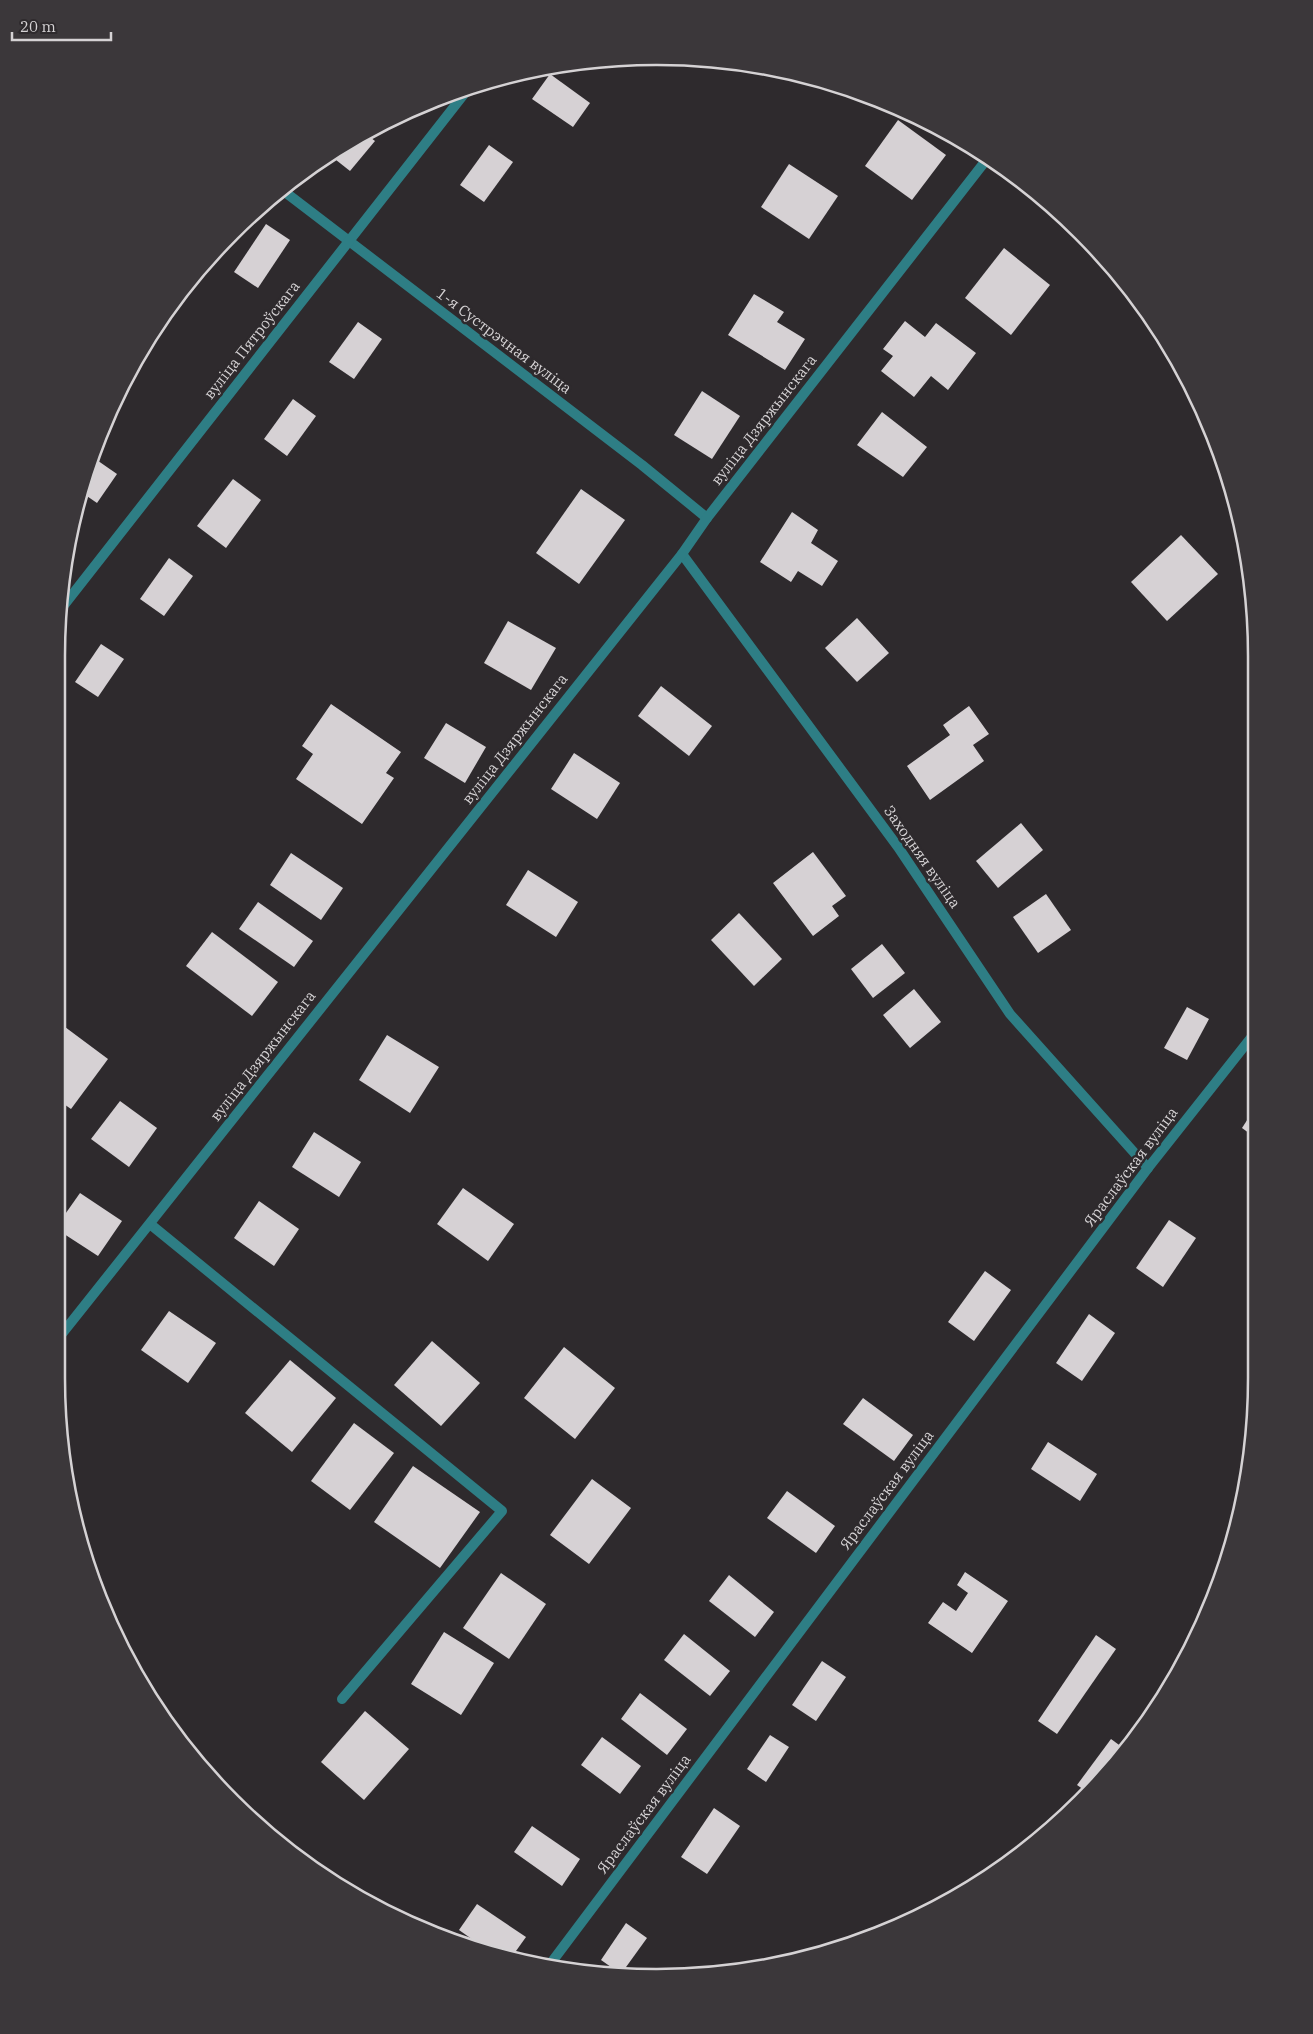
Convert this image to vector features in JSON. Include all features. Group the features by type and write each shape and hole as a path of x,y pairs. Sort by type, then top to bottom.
{"street":[{"name":"вуліца Пятроўскага","path":"68,600 461,98"},
{"name":"вуліца Дзяржынскага","path":"65,1330 682,554 707,518 983,164"},
{"name":"1-я Сустрэчная вуліца","path":"287,195 642,465 707,518"},
{"name":"Заходняя вуліца","path":"682,554 898,847 1010,1014 1148,1168"},
{"name":"Яраслаўская вуліца","path":"553,1960 1148,1168 1248,1042"},
{"path":"150,1224 502,1511 342,1699"}],"building":[{"path":"551,74 590,103 573,127 532,99"},
{"path":"898,120 946,155 912,200 865,166"},
{"path":"372,138 375,141 350,171 336,160"},
{"path":"489,145 513,162 484,202 460,185"},
{"path":"789,164 838,196 809,239 761,207"},
{"path":"266,224 290,240 258,288 234,272"},
{"path":"1004,248 1050,285 1011,335 965,298"},
{"path":"754,294 784,312 777,322 805,339 785,370 728,335"},
{"path":"905,321 925,337 936,323 976,353 948,390 931,376 914,397 881,371 893,356 883,349"},
{"path":"358,322 382,339 354,379 329,362"},
{"path":"702,391 740,416 712,459 674,435"},
{"path":"293,399 316,416 287,456 264,439"},
{"path":"882,412 927,447 903,477 857,445"},
{"path":"98,461 117,474 97,503 87,496"},
{"path":"233,479 261,500 226,548 197,526"},
{"path":"581,489 625,520 579,584 536,553"},
{"path":"792,512 818,530 811,543 838,561 822,586 798,571 791,582 760,562"},
{"path":"1181,535 1218,574 1167,621 1131,582"},
{"path":"169,558 193,576 164,616 140,599"},
{"path":"857,618 889,653 857,682 825,648"},
{"path":"508,621 556,648 531,690 484,663"},
{"path":"101,644 124,659 98,697 75,682"},
{"path":"661,686 712,726 689,756 638,716"},
{"path":"331,704 401,752 386,773 394,778 362,824 296,779 313,754 302,746"},
{"path":"969,706 989,734 973,745 984,761 930,800 907,766 950,735 943,725"},
{"path":"446,723 486,747 465,783 424,758"},
{"path":"574,753 620,783 597,819 551,789"},
{"path":"1021,823 1043,850 998,888 976,861"},
{"path":"813,852 846,896 832,906 839,916 813,936 773,883"},
{"path":"291,853 343,888 321,920 270,885"},
{"path":"528,870 578,902 556,937 506,905"},
{"path":"1046,894 1071,930 1038,953 1013,917"},
{"path":"258,902 313,941 294,967 239,929"},
{"path":"739,913 782,959 754,986 711,940"},
{"path":"212,932 278,982 252,1016 186,966"},
{"path":"882,944 905,973 873,998 851,969"},
{"path":"914,989 941,1022 910,1048 883,1015"},
{"path":"1187,1007 1209,1019 1187,1060 1164,1048"},
{"path":"65,1027 108,1059 71,1109 65,1105"},
{"path":"387,1035 439,1067 410,1113 359,1080"},
{"path":"120,1101 157,1128 129,1167 91,1139"},
{"path":"1248,1119 1248,1132 1242,1128"},
{"path":"314,1132 361,1162 339,1197 292,1167"},
{"path":"463,1188 514,1224 488,1261 437,1224"},
{"path":"80,1193 122,1221 98,1256 65,1235 65,1214"},
{"path":"259,1201 299,1229 274,1266 234,1238"},
{"path":"1169,1220 1196,1238 1163,1287 1136,1268"},
{"path":"985,1271 1011,1290 974,1341 948,1322"},
{"path":"169,1311 216,1343 188,1383 141,1350"},
{"path":"1089,1314 1115,1333 1082,1381 1056,1363"},
{"path":"432,1341 480,1383 441,1426 394,1385"},
{"path":"564,1347 615,1388 575,1439 524,1398"},
{"path":"290,1360 336,1398 292,1452 245,1413"},
{"path":"863,1398 913,1435 894,1461 843,1424"},
{"path":"354,1423 394,1453 350,1510 311,1481"},
{"path":"1048,1442 1097,1474 1080,1501 1031,1469"},
{"path":"413,1466 480,1512 440,1568 374,1522"},
{"path":"592,1479 631,1508 589,1564 550,1535"},
{"path":"787,1491 835,1526 816,1553 767,1518"},
{"path":"965,1572 1008,1601 972,1653 928,1623 943,1602 956,1611 968,1593 957,1585"},
{"path":"501,1573 546,1604 509,1659 463,1628"},
{"path":"729,1575 774,1612 755,1637 709,1601"},
{"path":"444,1632 494,1663 461,1715 411,1684"},
{"path":"684,1634 730,1671 710,1696 664,1660"},
{"path":"1096,1635 1116,1649 1057,1734 1038,1721"},
{"path":"822,1661 846,1677 816,1721 792,1705"},
{"path":"640,1693 687,1729 667,1755 621,1719"},
{"path":"365,1711 409,1749 364,1800 321,1762"},
{"path":"770,1735 789,1747 766,1782 747,1769"},
{"path":"602,1737 641,1766 620,1794 581,1765"},
{"path":"1111,1739 1120,1745 1082,1788 1077,1785"},
{"path":"714,1808 740,1826 707,1874 681,1857"},
{"path":"532,1826 580,1859 562,1886 514,1852"},
{"path":"477,1904 526,1937 515,1952 473,1940 459,1930"},
{"path":"626,1923 647,1938 625,1968 611,1967 601,1960"}]}
